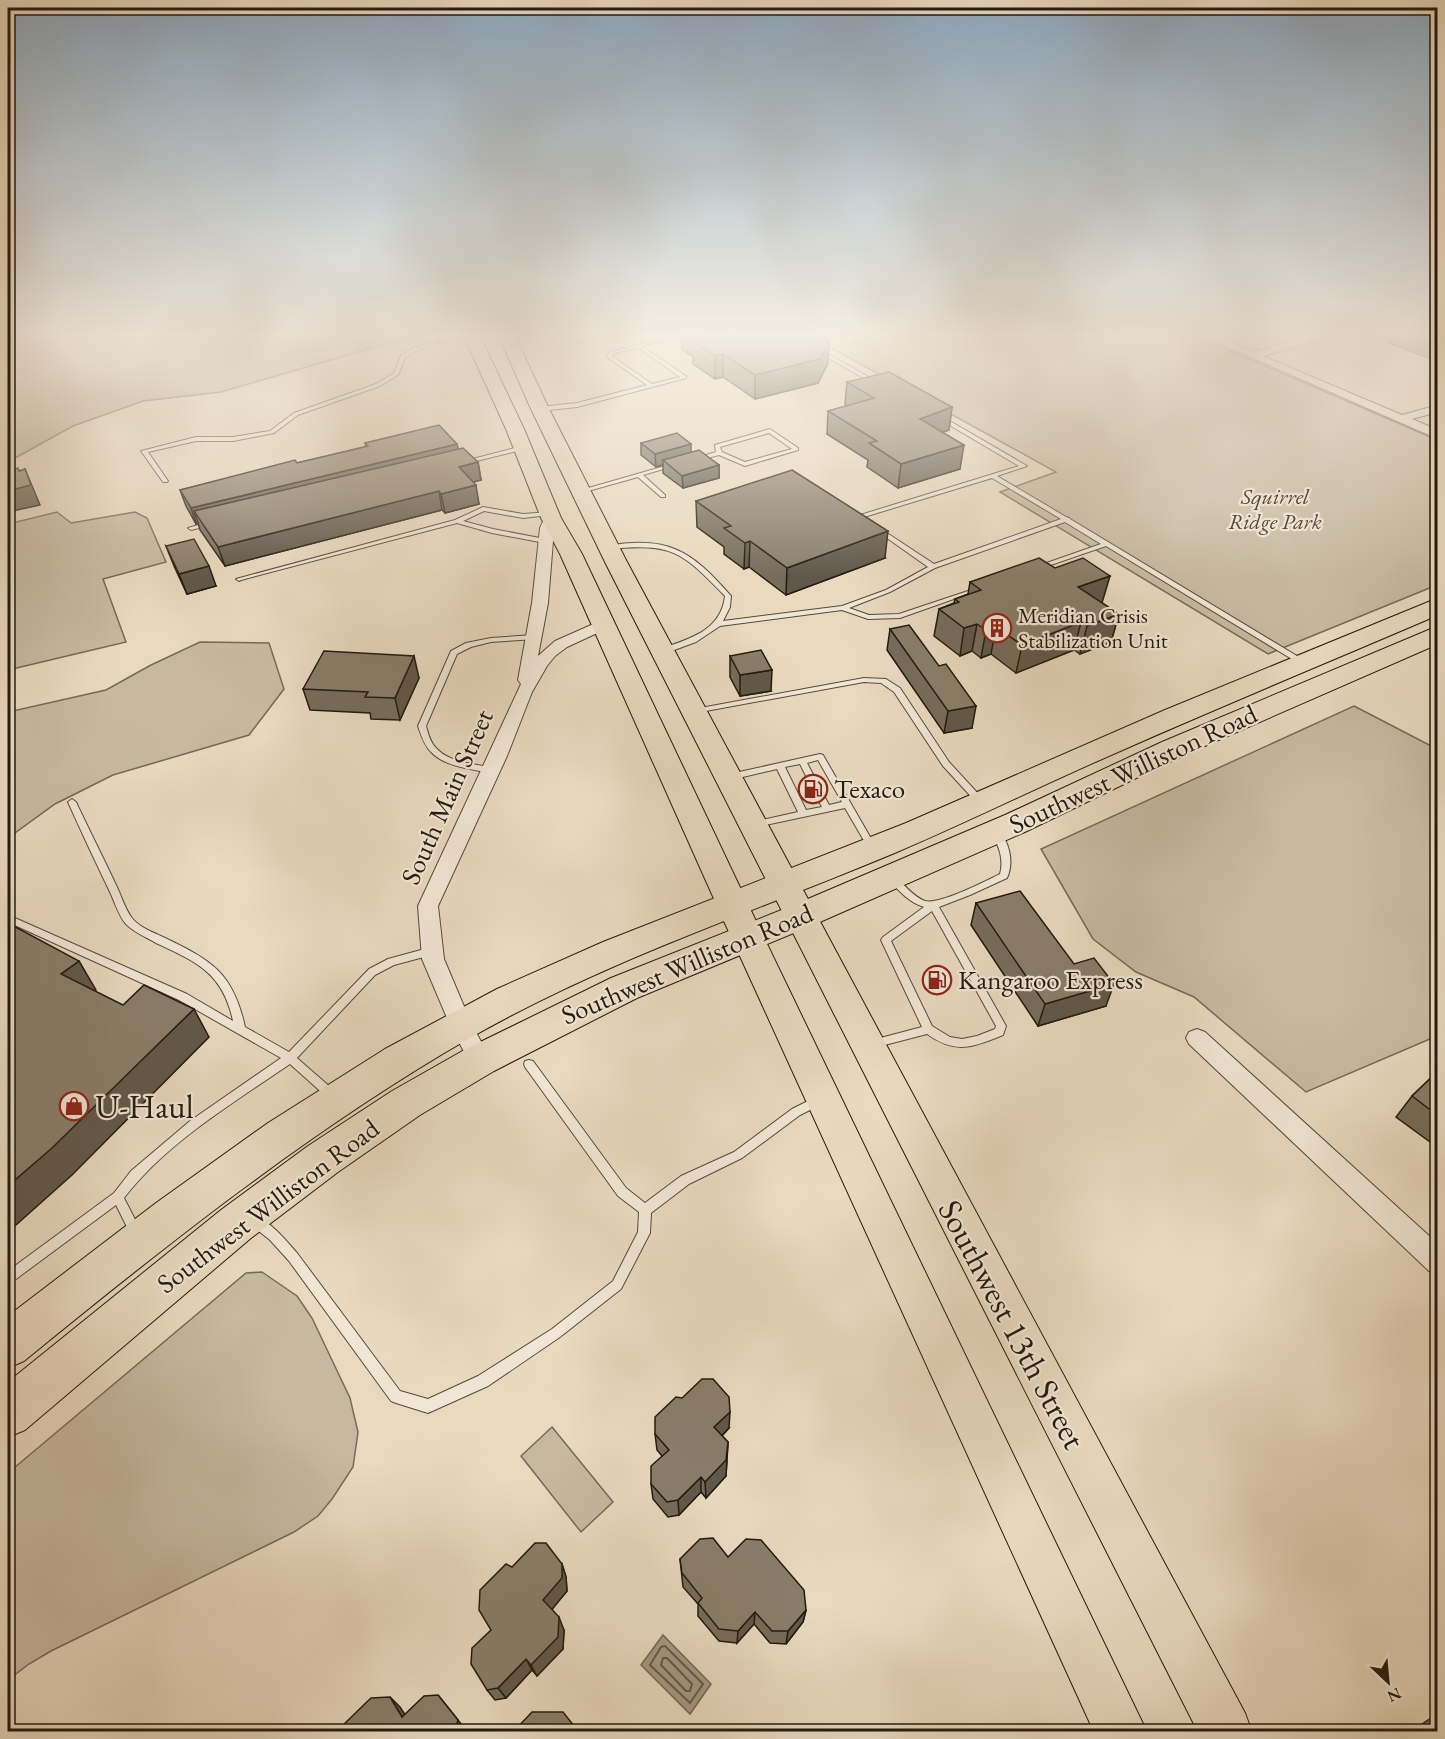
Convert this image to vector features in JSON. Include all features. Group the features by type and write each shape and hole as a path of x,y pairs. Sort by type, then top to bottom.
{"highway":[{"name":"Southwest Williston Road","path":"8,1345 140,1240 292,1128 337,1100 470,1042 624,988 740,921 784,885 982,803 1129,736 1437,606"},
{"name":"Southwest Williston Road","path":"740,921 801,916 995,832 1172,749 1437,634"},
{"path":"1303,662 1332,680"},
{"name":"Southwest Williston Road","path":"8,1413 248,1215 323,1158 406,1103 470,1042"}],"main road":[{"path":"509,415 550,515 571,554 740,921 1121,1731"},
{"name":"Southwest 13th Street","path":"543,415 784,885 1226,1731"},
{"path":"571,554 609,547"},
{"path":"603,625 615,611 621,597 623,574"}],"street":[{"path":"1392,415 1437,435"},
{"path":"1401,419 1414,415"},
{"name":"South Main Street","path":"524,692 550,515"},
{"name":"South Main Street","path":"470,1042 432,951 428,906 491,770 524,692 549,653 561,644 603,625"},
{"path":"1197,1038 1437,1262"}],"lane":[{"path":"165,481 144,451 196,439 233,439 272,432 294,415"},
{"path":"933,567 859,517 1024,466 936,415"},
{"path":"581,491 720,453 745,464 796,449 770,431 717,446 720,453"},
{"path":"455,464 523,448"},
{"path":"639,475 663,496"},
{"path":"993,476 1303,662"},
{"path":"239,579 457,521 483,509 523,516 550,515"},
{"path":"663,651 693,640 718,624 843,608 888,591 933,567 1066,519"},
{"path":"457,521 492,531 546,541"},
{"path":"191,528 213,523"},
{"path":"609,547 642,543 664,545 680,551 701,568 728,596 727,607 718,624"},
{"path":"1030,570 1106,544"},
{"path":"843,608 868,617 900,616 987,586"},
{"path":"491,770 460,763 436,752 427,740 422,726 454,653 469,645 491,640 533,637"},
{"path":"694,711 864,680 883,681 897,690 946,764 982,803"},
{"path":"728,777 820,757 873,849"},
{"path":"802,761 813,782"},
{"path":"780,766 803,814"},
{"path":"819,794 826,809"},
{"path":"72,802 127,919 135,928 197,957 216,971 237,1007 240,1029"},
{"path":"754,825 848,804"},
{"path":"892,877 905,892 919,901 933,905 1001,1026 999,1032 960,1045 944,1042 928,1029 886,940 933,905 1004,876 1008,865 1004,848 995,832"},
{"path":"8,918 183,997 290,1058 337,1100"},
{"path":"8,1278 118,1197 135,1175 194,1124 290,1058 372,972 391,962 432,951"},
{"path":"868,1045 928,1029"},
{"path":"529,1064 622,1192 645,1210"},
{"path":"645,1210 685,1180 738,1155 796,1112 823,1098"},
{"path":"118,1197 140,1240"},
{"path":"248,1215 274,1236 293,1257 396,1396 428,1406 483,1381 556,1333 617,1286 644,1233 645,1210"}],"green space":[{"path":"8,415 103,415 73,426 8,462"},
{"name":"Squirrel Ridge Park","path":"953,415 1379,415 1437,440 1437,585 1268,654 1000,492 1056,472"},
{"path":"57,512 71,523 135,512 147,518 166,562 103,579 126,642 8,670 8,524"},
{"path":"200,642 269,643 284,689 249,735 113,775 55,804 8,838 8,712 106,690 151,665"},
{"path":"1354,706 1437,749 1437,1036 1306,1092 1194,997 1136,972 1093,939 1041,849"},
{"path":"262,1272 297,1296 312,1318 350,1398 358,1432 353,1467 318,1516 294,1532 51,1651 8,1680 8,1473 246,1273"},
{"path":"552,1427 613,1502 581,1532 521,1456"}],"water":[{"path":"663,1635 711,1684 690,1714 641,1665"}],"building":[{"path":"835,415 930,415 920,419 964,445 901,464 869,443 877,441"},
{"path":"439,425 457,444 191,508 180,490 295,460 297,463 368,446 365,443"},
{"path":"677,433 691,444 655,454 641,443"},
{"path":"463,448 478,462 459,467 476,485 441,494 439,491 218,547 194,511"},
{"path":"699,450 719,465 682,476 663,460"},
{"path":"18,468 19,471 25,469 31,485 8,491 8,470"},
{"path":"792,470 888,531 787,568 750,541 745,543 724,528 731,526 696,501"},
{"path":"194,539 209,566 179,574 166,546"},
{"path":"1039,558 1055,568 1083,558 1110,576 1078,587 1119,614 1087,626 1081,622 1022,645 996,627 986,630 977,624 964,628 939,609 959,602 955,599 981,590 970,582"},
{"path":"909,625 939,666 946,664 976,706 948,711 890,629"},
{"path":"761,650 772,670 740,675 730,656"},
{"path":"324,651 414,656 395,698 365,697 368,692 303,689"},
{"path":"1020,891 1074,964 1094,958 1114,984 1045,1004 976,903"},
{"name":"U-Haul","path":"8,923 79,961 61,974 123,1005 144,985 194,1009 52,1148 8,1186"},
{"path":"1437,1072 1437,1115 1412,1096"},
{"path":"702,1379 713,1379 729,1397 730,1412 714,1427 728,1442 726,1460 705,1482 701,1477 678,1500 667,1502 651,1484 651,1466 669,1450 655,1434 655,1417 676,1397 682,1398"},
{"path":"713,1538 728,1557 746,1539 761,1540 804,1590 806,1610 788,1631 772,1631 755,1612 738,1631 719,1629 698,1603 702,1598 682,1573 680,1559 700,1539"},
{"path":"535,1543 546,1543 562,1564 562,1578 543,1600 559,1617 558,1637 531,1665 526,1659 498,1688 487,1690 471,1664 472,1648 491,1630 479,1610 480,1590 506,1564 512,1567"},
{"path":"438,1695 458,1720 455,1731 343,1731 340,1728 371,1698 390,1697 402,1717 424,1696"},
{"path":"532,1712 563,1712 578,1731 514,1731"},
{"path":"1437,1722 1437,1731 1424,1731"}],"place":[{"name":"Meridian Crisis Stabilization Unit","path":"997,628"},
{"name":"Texaco","path":"813,789"},
{"name":"Kangaroo Express","path":"937,980"},
{"name":"U-Haul","path":"74,1106"}]}
